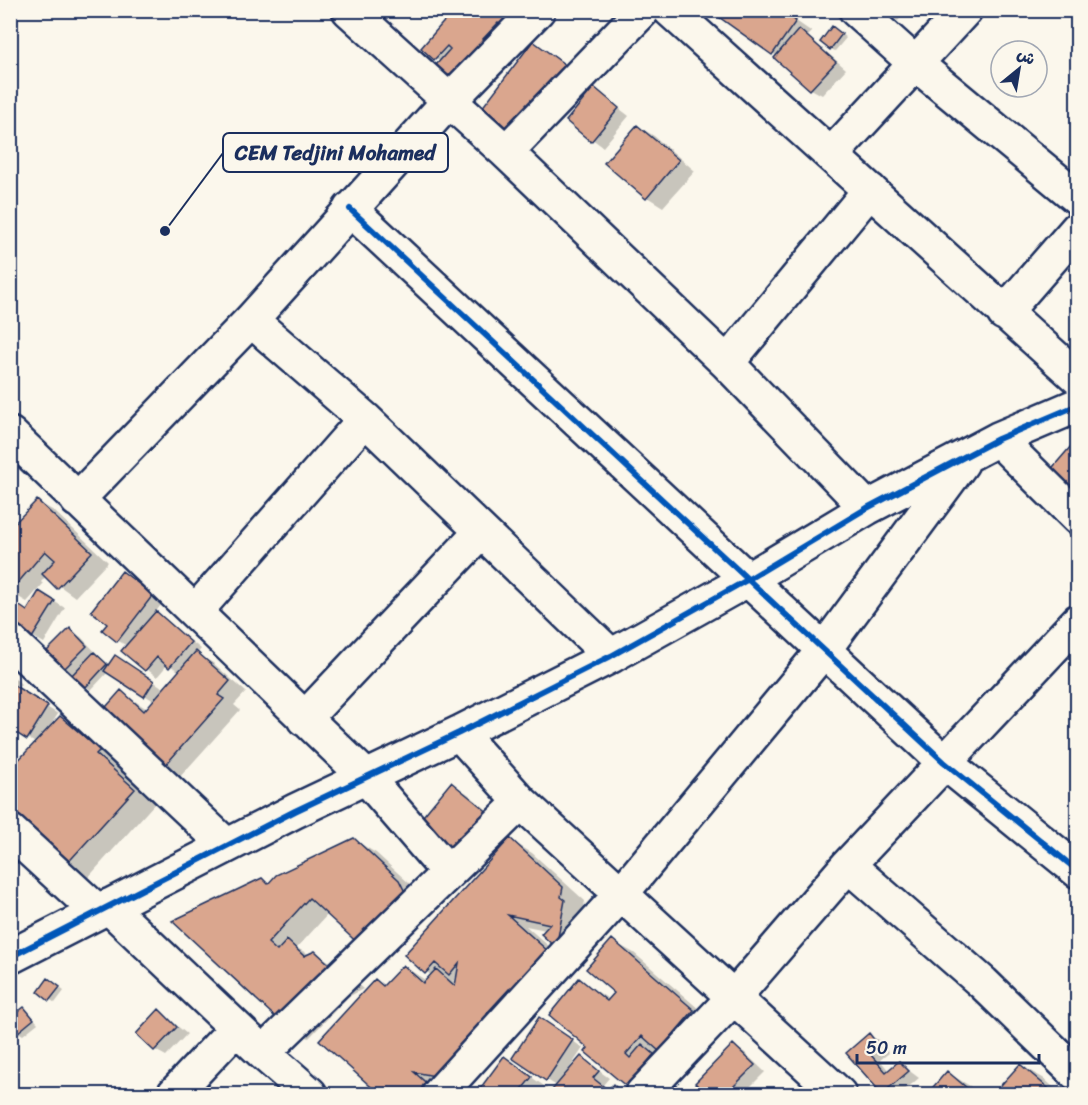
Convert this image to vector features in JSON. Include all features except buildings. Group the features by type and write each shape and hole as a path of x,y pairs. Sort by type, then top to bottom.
{"street":[{"path":"349,10 506,152 727,363 867,508"},
{"path":"77,500 251,320 449,101 538,10"},
{"path":"506,152 643,10"},
{"path":"670,10 1077,378"},
{"path":"856,10 916,64 1077,198"},
{"path":"831,155 965,10"},
{"path":"727,363 870,190"},
{"path":"350,209 944,762 1074,863"},
{"path":"1005,313 1077,228"},
{"path":"251,320 365,419 611,656"},
{"path":"10,957 226,845 365,776 459,733 611,656 747,580 867,508 998,440 1077,405"},
{"path":"195,612 365,419"},
{"path":"10,434 365,776 448,872"},
{"path":"998,440 1077,518"},
{"path":"439,1095 621,894 823,651 964,459"},
{"path":"304,719 481,532"},
{"path":"642,1095 734,997 848,865 1077,621"},
{"path":"10,641 226,845"},
{"path":"459,733 521,802 839,1095"},
{"path":"263,1053 521,802"},
{"path":"10,831 103,909 310,1095"},
{"path":"848,865 983,983 1077,1075"},
{"path":"174,1095 236,1028"}],"cycle path":[{"path":"350,209 944,762 1078,871"},
{"path":"10,957 295,811 459,733 611,656 747,580 867,508 998,439 1078,405"}],"place":[{"name":"CEM Tedjini Mohamed","path":"165,231"}]}
